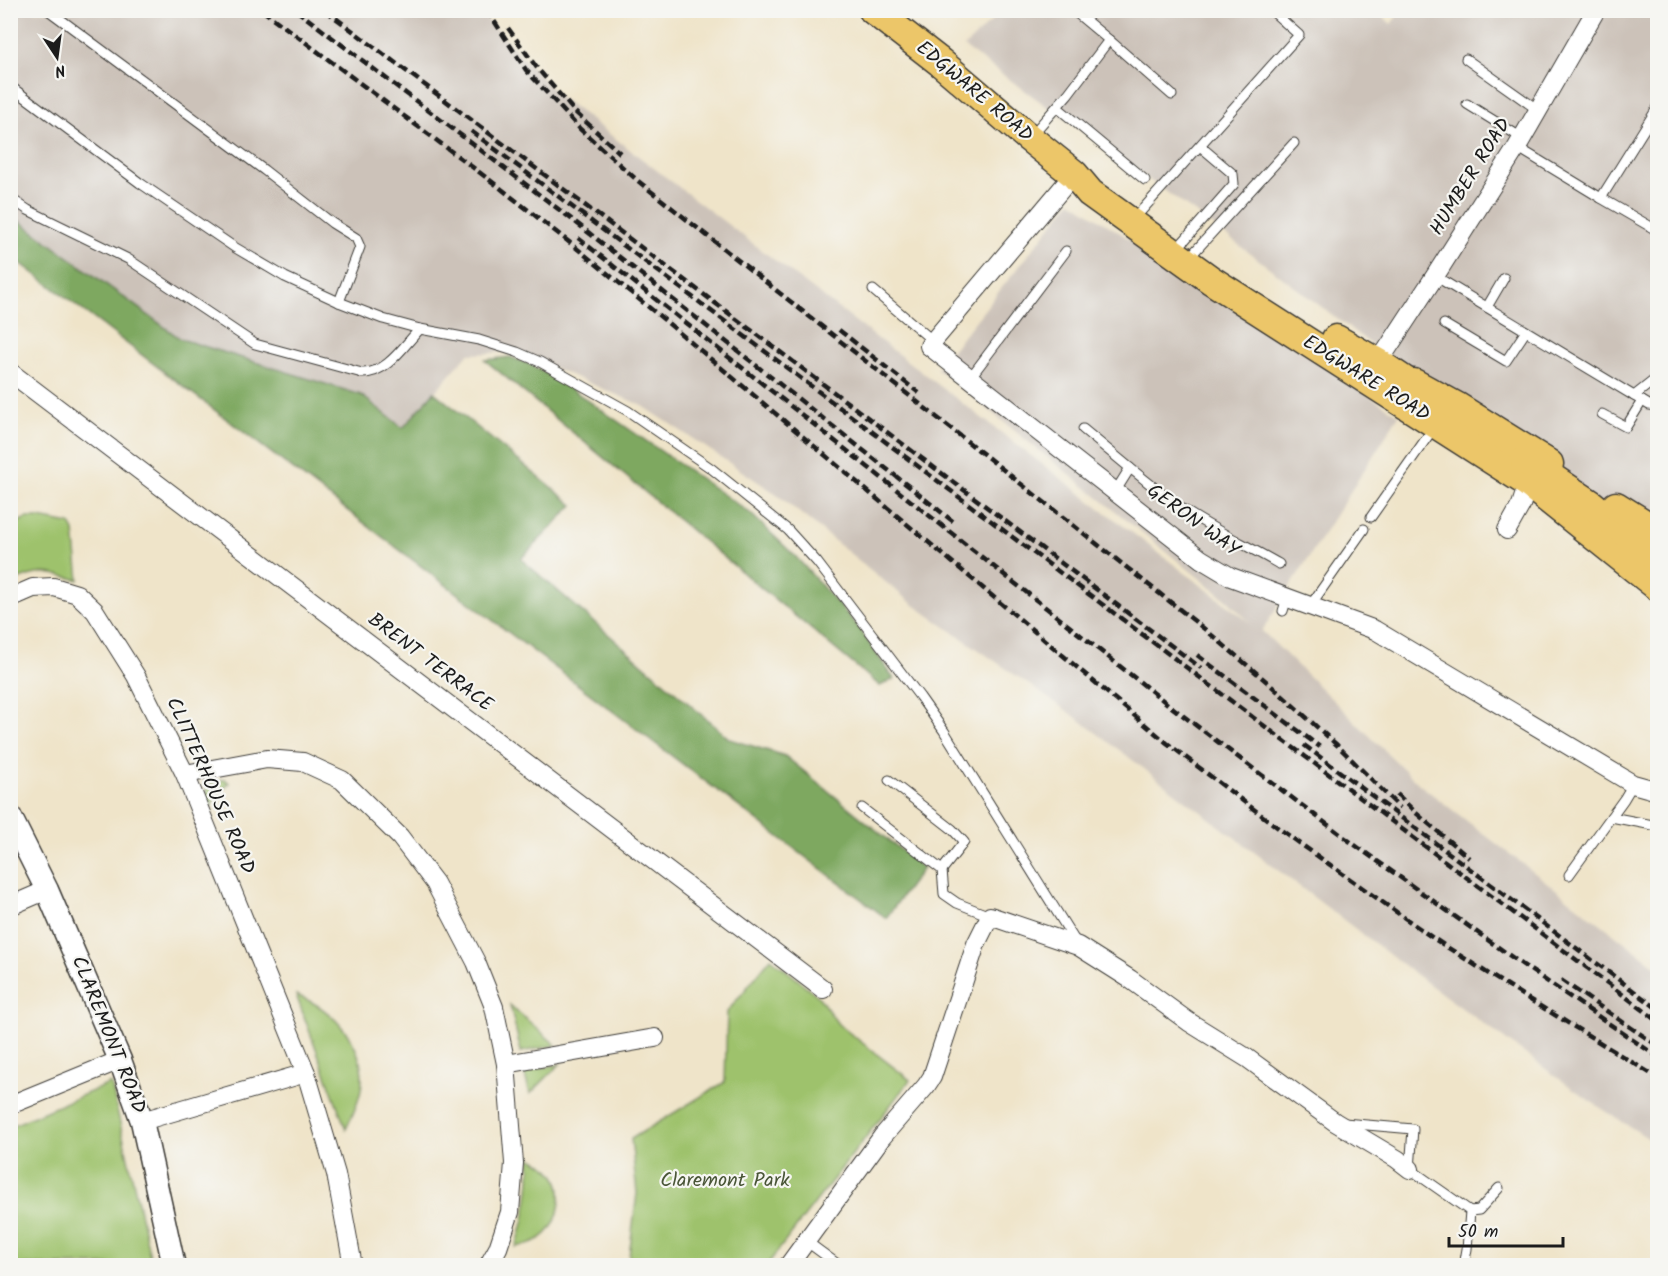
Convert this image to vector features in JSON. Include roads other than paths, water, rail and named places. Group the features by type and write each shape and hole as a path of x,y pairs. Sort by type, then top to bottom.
{"main road":[{"name":"EDGWARE ROAD","path":"873,10 940,62 1074,174 1095,180 1135,217 1184,252 1378,363 1591,504 1658,560"},
{"name":"EDGWARE ROAD","path":"1184,252 1211,280 1528,483 1658,587"},
{"path":"1378,363 1455,406 1658,532"},
{"path":"1528,483 1658,607"}],"street":[{"name":"HUMBER ROAD","path":"1378,363 1520,143 1596,10"},
{"path":"933,341 1074,174"},
{"name":"GERON WAY","path":"933,341 929,346 1201,559 1285,605 1310,606 1375,630 1633,784 1658,791"},
{"name":"BRENT TERRACE","path":"10,372 823,989"},
{"path":"1507,530 1521,505 1528,483"},
{"name":"CLITTERHOUSE ROAD","path":"10,597 33,588 54,587 77,594 95,611 136,676 185,774 306,1073 336,1174 353,1266"},
{"path":"185,774 267,759 303,762 342,780 400,837 435,883 476,962 494,1007 506,1064 514,1162 510,1212 498,1248 488,1266"},
{"name":"CLAREMONT ROAD","path":"10,816 47,890 120,1060 142,1122 174,1266"},
{"path":"10,906 47,890"},
{"path":"788,1266 882,1137 932,1077 976,944 990,916 1078,946 1130,979 1189,1022 1247,1058 1335,1122 1410,1169"},
{"path":"506,1064 656,1038"},
{"path":"10,1105 120,1060"},
{"path":"142,1122 306,1073"}],"lane":[{"path":"48,10 264,170 332,224 356,238 360,247 339,302"},
{"path":"1072,10 1172,95"},
{"path":"1135,217 1299,35 1272,10"},
{"path":"1029,138 1057,107 1109,40"},
{"path":"1466,59 1538,110"},
{"path":"10,86 140,183 234,247 285,277 383,319 420,329 479,340 540,362 637,418 712,469 788,530 817,562 944,731 1078,946"},
{"path":"1467,104 1601,198 1658,231"},
{"path":"1057,107 1145,180"},
{"path":"1601,198 1658,107"},
{"path":"1184,252 1294,143"},
{"path":"1184,252 1234,184 1233,174 1200,146"},
{"path":"10,198 28,210 128,259 255,344 369,373 380,370 420,329"},
{"path":"970,378 1066,251"},
{"path":"1435,276 1638,399 1658,407"},
{"path":"1487,307 1504,278"},
{"path":"873,290 933,341"},
{"path":"1444,324 1506,361 1526,331"},
{"path":"1602,414 1626,427 1638,399 1658,377"},
{"path":"1371,517 1436,424"},
{"path":"1083,429 1180,507 1212,528 1279,564"},
{"path":"1115,492 1130,468"},
{"path":"1310,606 1364,529"},
{"path":"889,780 952,829 964,842 942,870 944,894 957,903 990,916"},
{"path":"1569,875 1633,784"},
{"path":"862,808 942,870"},
{"path":"1611,817 1658,826"},
{"path":"1335,1122 1413,1129 1410,1169 1470,1211 1479,1210 1499,1188"},
{"path":"1464,1266 1470,1211"},
{"path":"806,1241 840,1266"}],"railway":[{"path":"262,10 574,246 1167,743 1281,830 1433,938 1658,1078"},
{"path":"296,10 574,221 955,523"},
{"path":"325,10 1201,668"},
{"path":"487,10 526,70 580,129 638,181 1207,631 1337,745 1400,808"},
{"path":"508,28 537,68 575,112 620,153"},
{"path":"471,131 1658,1021"},
{"path":"578,238 1169,705 1352,843 1523,965 1658,1057"},
{"path":"839,330 919,393"},
{"path":"1197,655 1320,747"},
{"path":"1304,745 1658,1009"},
{"path":"1397,794 1469,858"},
{"path":"1561,980 1658,1046"}],"park label":[{"name":"Claremont Park","path":"725,1181"}]}
